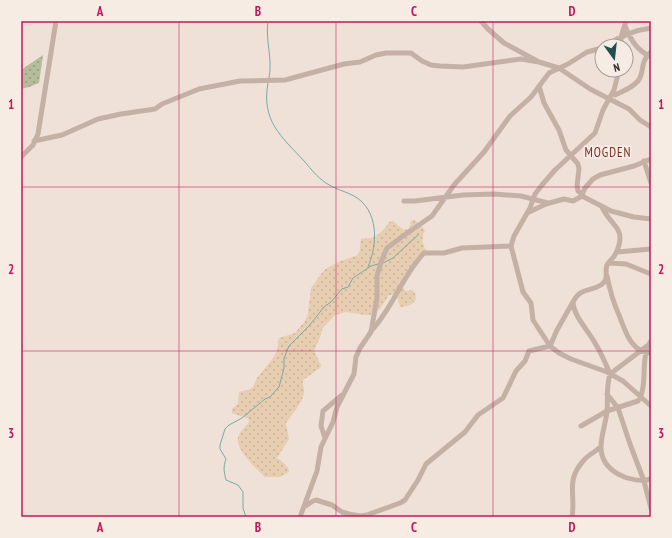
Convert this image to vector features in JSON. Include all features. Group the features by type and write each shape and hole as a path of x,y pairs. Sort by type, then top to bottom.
{"street":[{"path":"21,157 38,134 56,21"},
{"path":"481,21 504,43 539,62"},
{"path":"625,24 628,34 637,48 641,52 650,54 642,66 638,81 627,89 615,92 609,99 595,133 546,180 535,194 514,236 511,246 523,292 531,303 533,320 550,346 571,359 601,369 623,381 651,406"},
{"path":"621,37 625,24"},
{"path":"621,37 651,28"},
{"path":"371,332 377,298 377,276 387,248 432,216 454,185 484,152 510,116 531,97 549,73 587,52 594,50"},
{"path":"34,141 62,135 98,119 121,114 156,110 166,103 199,89 240,81 285,80 344,64 360,62 376,55 386,53 411,53 422,61 431,65 440,66 463,67 521,59 539,62 559,68 590,89 629,109 640,120 651,127"},
{"path":"618,78 615,92 619,103"},
{"path":"539,86 544,103 559,130 570,156 576,161 579,168 576,184 577,189 582,195 602,207 622,214 651,219"},
{"path":"526,213 548,203 564,199 573,200 582,195 589,184 600,175 634,166 651,159"},
{"path":"644,161 651,183"},
{"path":"404,201 463,195 494,194 521,196 548,203"},
{"path":"602,207 606,216 619,229 620,234 617,252 609,263 607,269 614,306 626,335 646,352"},
{"path":"300,517 308,494 313,485 325,438 333,422 335,412 343,394 354,374 356,357 360,348 379,323 409,273 424,253 444,253 462,248 511,246"},
{"path":"617,252 651,249"},
{"path":"609,263 626,264 651,274"},
{"path":"550,346 557,330 580,292 601,284 607,275"},
{"path":"573,302 575,312 596,344 610,374 607,394 607,411 601,446 602,455 605,462 618,475 624,478 644,481 651,479"},
{"path":"582,426 607,411 638,401 641,397 644,380 647,346 651,341"},
{"path":"304,507 316,500 332,504 342,512 360,516 405,500 426,464 465,432 478,416 503,398 516,371 525,361 530,351 550,346"},
{"path":"610,374 646,352"},
{"path":"325,438 321,426 323,411 343,394"},
{"path":"607,394 618,408 633,455 644,481 651,508"},
{"path":"572,517 574,507 572,480 574,474 585,458 601,446"}],"green space":[{"path":"43,55 39,83 21,89 21,70"}],"sand":[{"path":"415,220 425,230 423,241 427,252 424,253 401,286 406,291 413,290 416,297 414,303 408,306 400,307 398,299 394,295 389,295 380,309 370,315 346,312 335,315 322,329 314,351 321,365 320,368 303,380 304,392 302,400 286,423 289,439 277,458 287,466 289,472 280,477 265,477 243,454 238,443 238,438 242,430 249,422 249,419 232,413 232,409 238,404 239,392 253,387 257,378 277,351 279,338 295,333 305,321 308,314 311,288 324,270 338,262 358,255 361,238 366,239 378,235 389,222 393,221 404,230 408,229 411,225 410,222"}],"waterway":[{"path":"268,21 267,35 270,64 269,78"},
{"path":"268,83 267,108 270,118 281,136 319,178 332,187 354,196 362,202 368,210 372,219 375,238 374,248 368,267"},
{"path":"383,263 393,258 418,235"},
{"path":"246,517 243,508 243,492 238,485 226,480 225,477 224,467 226,459 220,449 225,429 242,418 265,399 270,397 279,387 284,368 284,358 289,346 309,326 324,307 331,302 342,289 348,287 353,278 371,266 378,264"}],"district":[{"name":"MOGDEN","path":"608,152"}]}
